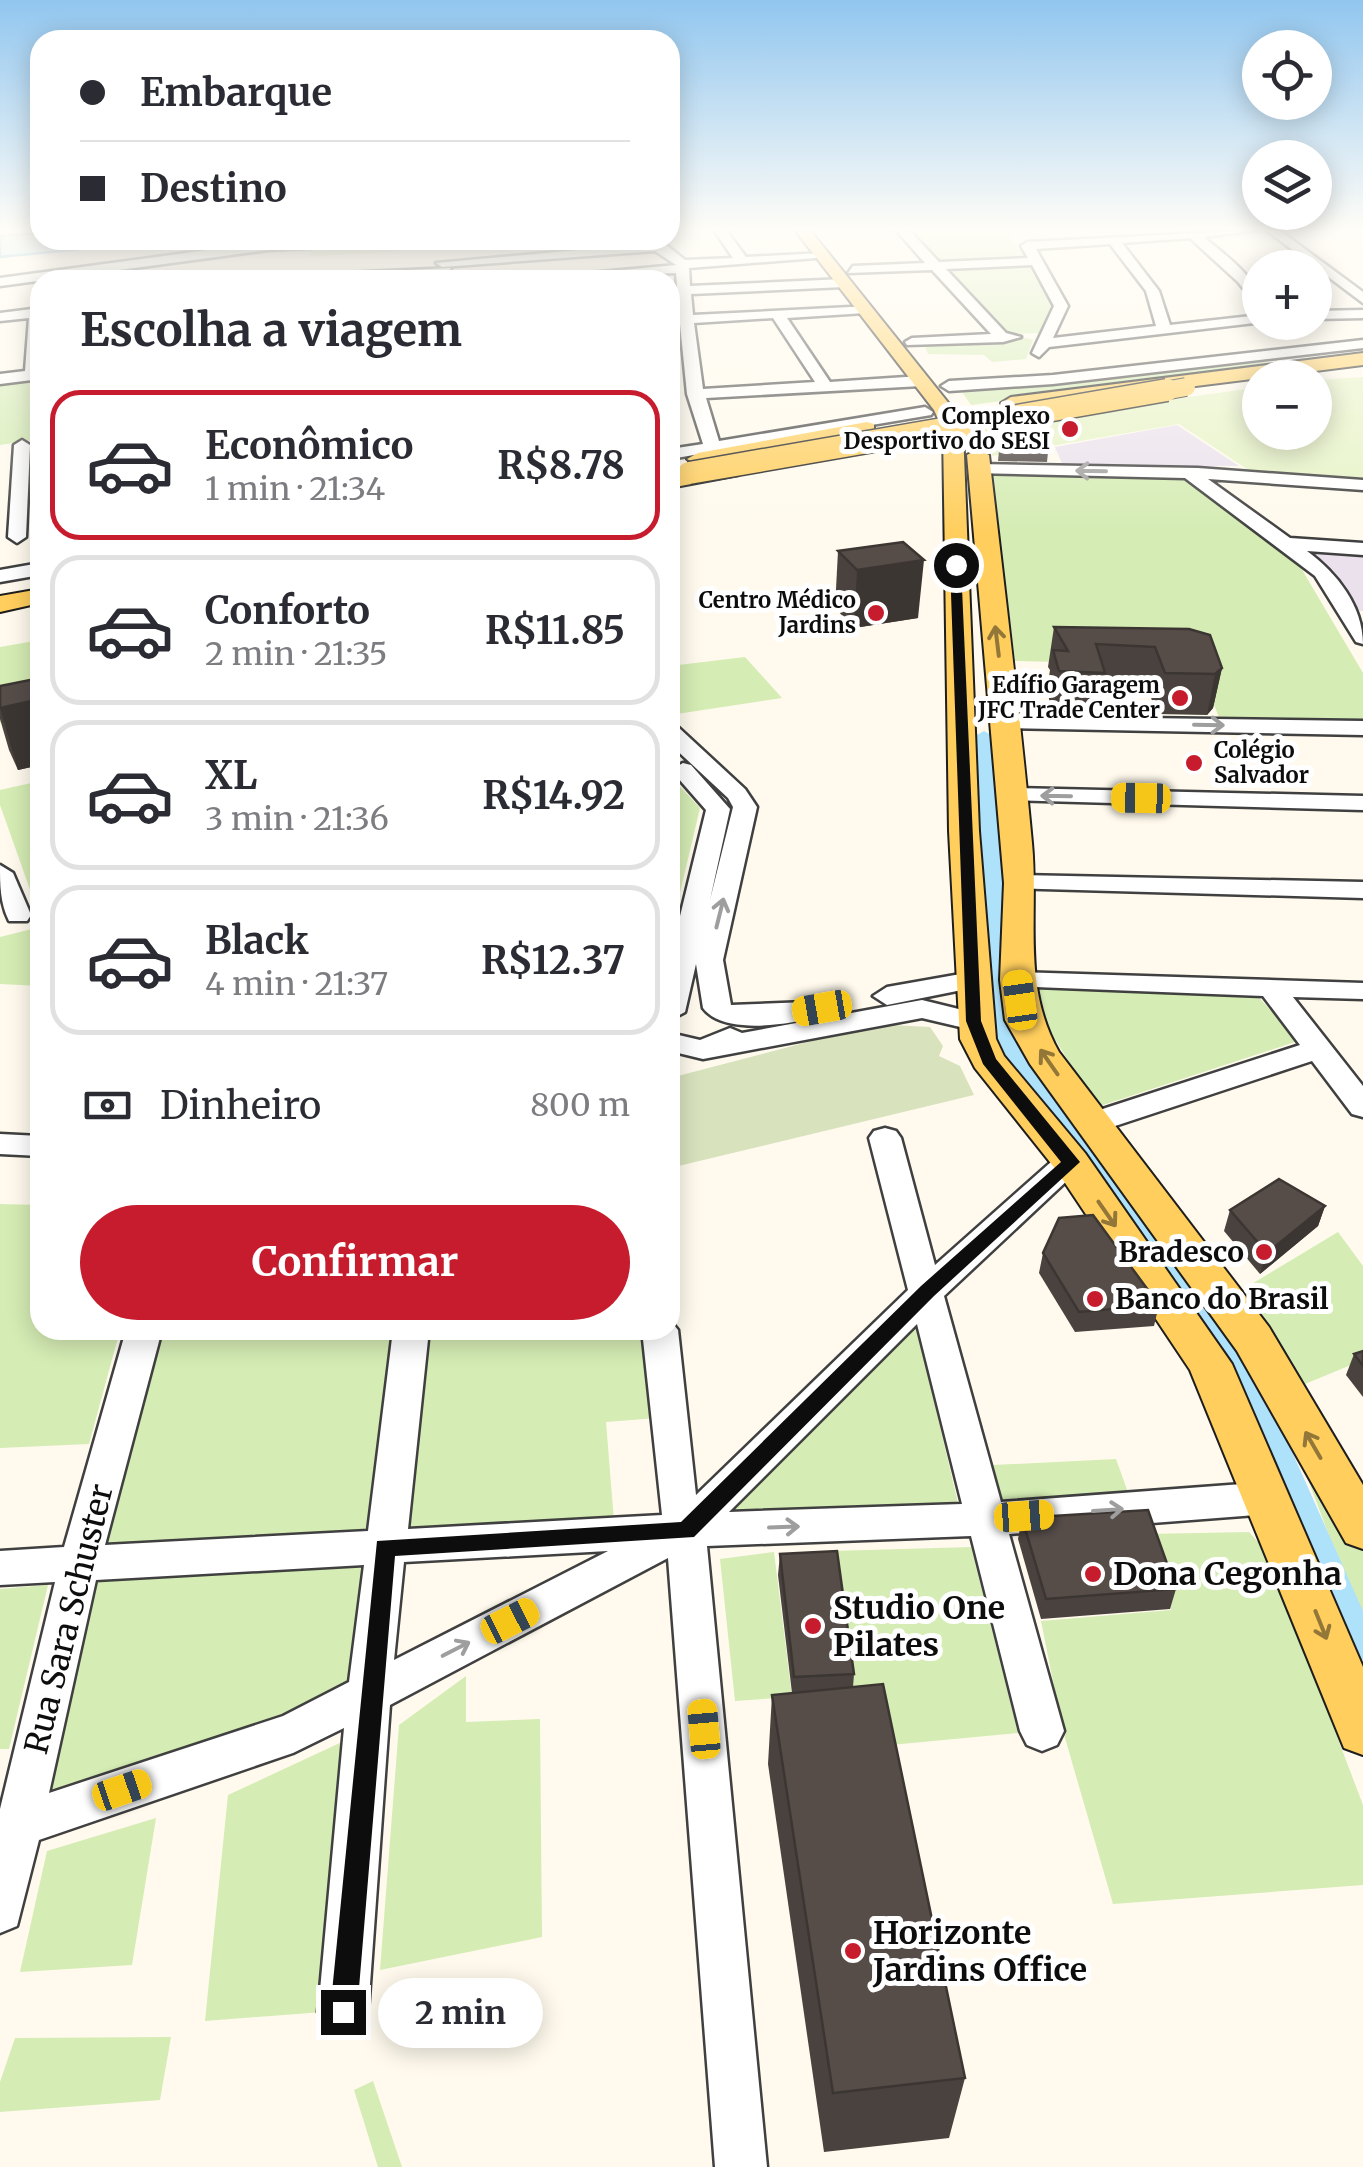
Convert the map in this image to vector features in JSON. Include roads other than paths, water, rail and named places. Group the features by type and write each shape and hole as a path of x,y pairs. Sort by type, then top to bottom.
{"main road":[{"path":"881,331 920,381 977,442"},
{"path":"901,331 948,386 944,408 953,430 955,496 1007,723 1020,883 1017,980 1023,1020 1092,1123 1253,1339 1358,1512"},
{"path":"1332,362 1363,359"},
{"path":"1198,360 1242,361"},
{"path":"1332,371 1363,368"},
{"path":"680,467 1016,394 1242,371"},
{"path":"680,467 1242,380"},
{"path":"1242,381 992,422 977,442 980,496 972,566 974,1021 988,1060 1071,1162 1210,1364 1270,1498 1363,1730"},
{"path":"680,467 907,439 928,440 954,450"},
{"path":"955,496 980,496"},
{"path":"0,592 30,586"},
{"path":"0,604 30,598"}],"street":[{"path":"689,331 693,404 714,450"},
{"path":"788,331 825,386"},
{"path":"996,331 1002,338"},
{"path":"1016,394 1050,331"},
{"path":"912,342 1046,339 1139,331"},
{"path":"948,386 1016,394 1198,360 1363,344"},
{"path":"680,348 688,348"},
{"path":"680,375 692,374"},
{"path":"0,379 30,375"},
{"path":"693,404 825,386 920,381"},
{"path":"680,466 714,450 944,408"},
{"path":"0,449 30,444"},
{"path":"8,538 30,448"},
{"path":"978,469 1189,472 1363,485"},
{"path":"1189,472 1324,572 1357,618 1363,638"},
{"path":"1288,544 1363,549"},
{"path":"0,576 30,570"},
{"path":"1007,723 1363,728"},
{"path":"680,758 737,794 744,808 709,960 722,1010 735,1028 732,1035 710,1048 680,1044"},
{"path":"680,760 718,809 680,970"},
{"path":"1013,795 1363,803"},
{"path":"0,873 19,915"},
{"path":"1020,883 1363,890"},
{"path":"680,1009 692,1005 792,1013 972,980"},
{"path":"1017,980 1363,991"},
{"path":"1272,988 1363,1107"},
{"path":"680,1056 922,1009 974,1021"},
{"path":"1092,1123 1319,1049"},
{"path":"885,1138 989,1519 1042,1731"},
{"path":"0,1144 30,1146"},
{"path":"10,1828 293,1733 686,1530 928,1291 1071,1162"},
{"name":"Rua Sara Schuster","path":"0,1909 10,1828 141,1340"},
{"path":"343,2012 369,1694 410,1340"},
{"path":"661,1340 677,1497 686,1530 741,2167"},
{"path":"0,1568 686,1530 989,1519 1270,1498"}],"waterway":[{"path":"984,736 1003,1012 1011,1052 1235,1351 1363,1646"}],"place":[{"name":"Complexo Desportivo do SESI","path":"1070,429"},
{"name":"Centro Médico Jardins","path":"876,613"},
{"name":"Edífio Garagem JFC Trade Center","path":"1180,698"},
{"name":"Colégio Salvador","path":"1194,763"},
{"name":"Bradesco","path":"1264,1252"},
{"name":"Banco do Brasil","path":"1095,1299"},
{"name":"Dona Cegonha","path":"1093,1574"},
{"name":"Studio One Pilates","path":"813,1626"},
{"name":"Horizonte Jardins Office","path":"853,1951"}]}
